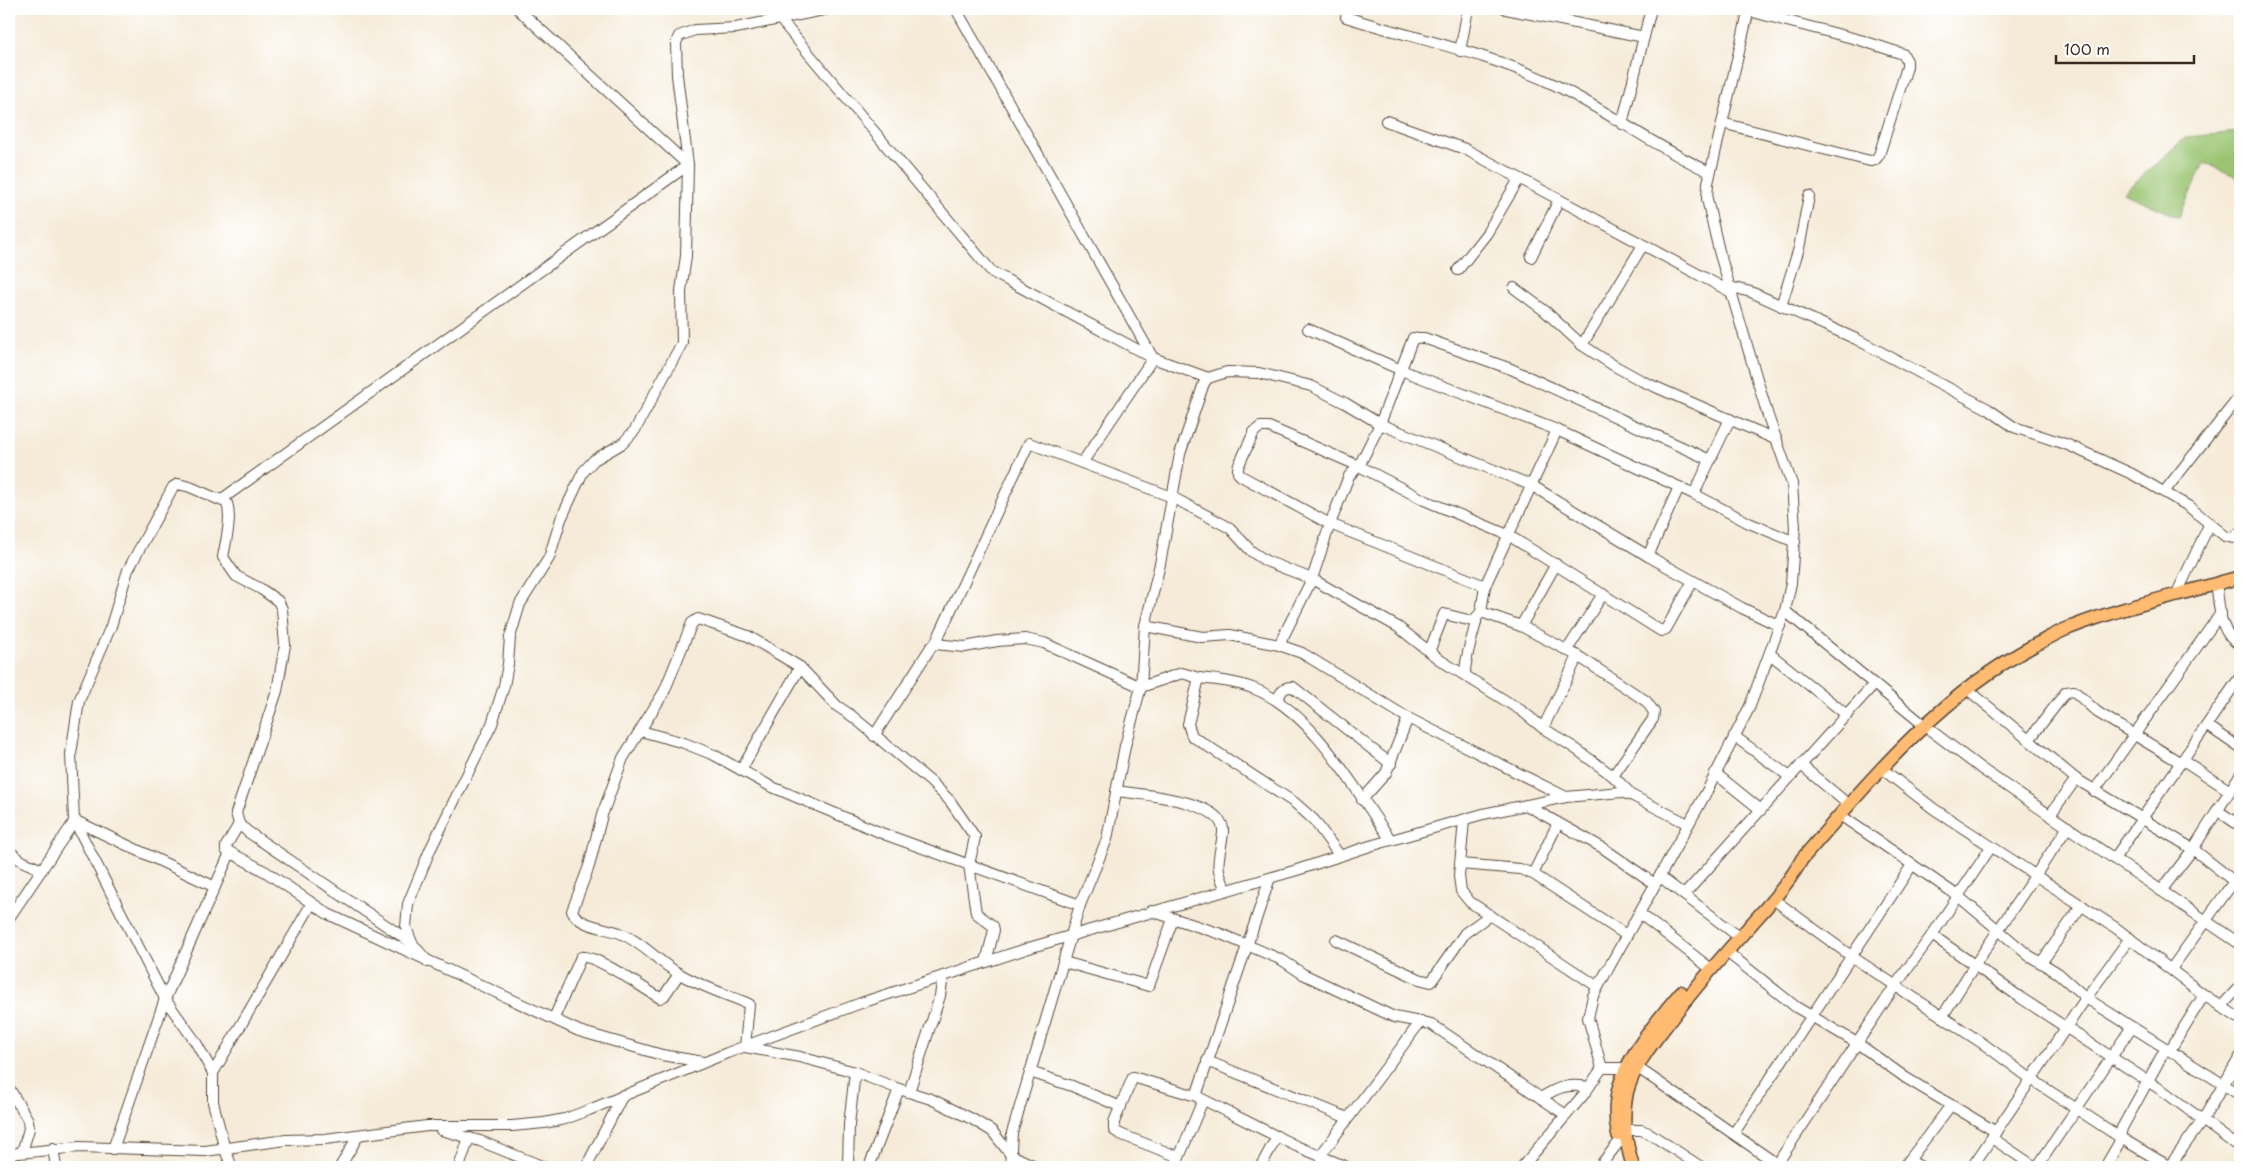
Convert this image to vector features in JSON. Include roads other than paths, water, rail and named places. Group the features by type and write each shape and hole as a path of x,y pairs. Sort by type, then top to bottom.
{"main road":[{"path":"1633,1167 1625,1130 1624,1112 1635,1054 1661,1016 1789,869 1802,859 1881,768 1966,688 2014,656 2067,628 2118,610 2240,577"},
{"path":"1626,1167 1619,1142 1616,1102 1632,1068 1727,952 1795,873 1802,859"}],"street":[{"path":"518,9 688,166"},
{"path":"412,943 406,927 408,904 430,850 492,724 504,686 510,637 520,604 549,558 561,519 584,472 594,460 623,443 635,430 682,343 682,291 686,256 688,166 678,75 676,43 679,36 695,30 736,28 828,9"},
{"path":"956,9 1153,358"},
{"path":"1460,51 1468,9"},
{"path":"1506,9 1644,36"},
{"path":"1622,124 1651,9"},
{"path":"1602,1068 1588,1018 1592,996 1688,824 1734,736 1757,688 1770,654 1785,611 1791,583 1795,542 1795,507 1792,484 1719,251 1707,199 1710,172 1749,10 1860,40 1903,54 1907,60 1907,67 1879,155 1875,160 1870,161 1722,123"},
{"path":"1346,16 1460,51 1554,85 1676,156 1710,172"},
{"path":"779,18 992,272 1153,358 1208,378"},
{"path":"1386,121 1465,148 1519,179 1731,290 1751,292 1856,339 1988,409 2014,427 2068,445 2132,474 2188,506 2225,536 2233,538 2240,532"},
{"path":"222,499 688,166"},
{"path":"1458,270 1487,233 1519,179"},
{"path":"1781,306 1799,248 1810,196"},
{"path":"1531,257 1559,200"},
{"path":"1582,345 1643,245"},
{"path":"1514,288 1545,310 1582,345 1642,381 1777,440"},
{"path":"1308,329 1402,370 1557,430 1694,494 1749,523 1795,542"},
{"path":"1279,645 1312,579 1330,524 1349,476 1359,466 1380,424 1413,338 1424,338 1511,369 1624,419 1710,460"},
{"path":"1082,463 1153,358"},
{"path":"1010,1167 1012,1134 1030,1072 1073,934 1080,905 1107,839 1125,746 1141,687 1145,626 1160,564 1180,454 1204,383 1208,378 1227,372 1259,373 1302,384 1345,403 1380,424 1531,485 1648,556 1742,608 1780,626"},
{"path":"2164,492 2240,396"},
{"path":"1694,494 1730,419"},
{"path":"1485,586 1330,524 1238,473 1238,467 1254,432 1260,427 1269,427 1359,466 1424,500 1508,534 1661,631 1664,631 1693,581"},
{"path":"1465,674 1465,657 1470,646 1476,618 1481,612 1485,586 1557,430"},
{"path":"874,736 931,647 935,644 1029,443 1172,497 1230,528 1251,550 1266,561 1312,579 1398,628 1451,668 1465,674 1522,711 1543,728 1613,776 1633,796"},
{"path":"232,1167 224,1150 213,1102 213,1073 195,1041 165,999 74,821 71,754 79,701 111,626 128,570 173,487 178,484 222,499 227,503 229,508 223,557 236,576 261,589 278,601 282,609 285,646 277,692 236,813 239,824 412,943 428,962"},
{"path":"1648,556 1679,487"},
{"path":"2178,593 2210,523"},
{"path":"1521,626 1556,564"},
{"path":"2216,584 2226,634 2240,645"},
{"path":"1567,650 1603,594"},
{"path":"1785,611 1925,726 1983,770 2240,944"},
{"path":"1481,612 1521,626 1567,650 1646,701 1654,712 1653,719 1613,776"},
{"path":"2094,791 2221,613"},
{"path":"1429,652 1444,614 1476,622"},
{"path":"745,1047 749,1004 679,974 638,942 584,921 574,916 572,911 589,866 602,815 623,758 664,692 695,620 704,620 748,636 800,667 837,706 852,716 931,782 961,816 975,837 969,865 976,913 993,926 994,930 986,962"},
{"path":"1145,626 1202,637 1230,635 1279,645 1302,653 1408,718 1566,797"},
{"path":"935,644 965,647 997,640 1025,639 1044,643 1141,687 1182,673 1200,678 1230,681 1256,689 1288,708 1313,732 1391,840"},
{"path":"1770,654 1846,715"},
{"path":"1543,728 1578,656"},
{"path":"741,770 800,667"},
{"path":"2114,859 2208,726 2228,692 2240,677"},
{"path":"1200,678 1188,724 1192,736 1295,803 1314,820 1340,856"},
{"path":"1684,895 1874,684"},
{"path":"1277,700 1282,689 1288,686 1293,687 1391,764"},
{"path":"1966,688 2076,779 2193,849 2238,880 2171,969"},
{"path":"2029,740 2066,692 2074,691 2097,712 2230,791"},
{"path":"1362,800 1386,773 1408,718"},
{"path":"2208,726 2240,748"},
{"path":"641,731 699,749 770,786 884,834 1080,905"},
{"path":"1734,736 1790,777"},
{"path":"1801,765 1849,805"},
{"path":"1881,768 1934,809 2130,938 2204,995 2240,1019"},
{"path":"1715,773 1761,810"},
{"path":"2160,891 2193,849 2240,775"},
{"path":"2050,815 2076,779"},
{"path":"1116,791 1189,802 1203,808 1220,820 1224,831 1217,865 1226,889"},
{"path":"9,1154 53,1148 79,1147 224,1150 286,1140 325,1140 427,1126 512,1126 565,1119 704,1062 861,1003 1073,934 1150,911 1207,897 1226,889 1270,878 1391,840 1464,820 1566,797 1603,792 1621,792 1633,796 1688,824"},
{"path":"1526,806 1684,895 1734,934"},
{"path":"2217,810 2240,826"},
{"path":"1840,815 1958,896 2028,954 2058,973 2086,998 2240,1095"},
{"path":"1464,820 1459,876 1462,891 1470,902 1598,987"},
{"path":"9,918 74,821"},
{"path":"74,821 215,887"},
{"path":"1533,874 1558,823"},
{"path":"239,824 226,846 230,853 266,872 328,914 579,1031 662,1055 704,1062"},
{"path":"1942,1017 1974,966 2068,827"},
{"path":"1778,1164 1895,986 1991,847"},
{"path":"9,851 22,861 42,870"},
{"path":"113,1149 165,999 230,853"},
{"path":"1460,864 1520,870 1533,874 1626,935"},
{"path":"1734,1133 1912,865"},
{"path":"1175,1167 1200,1098 1207,1061 1270,878"},
{"path":"1773,899 1851,956 2031,1080 2169,1167 2202,1121 2240,1057"},
{"path":"213,1073 312,903"},
{"path":"2041,963 2082,905"},
{"path":"1150,911 1247,945 1282,960 1303,974 1394,1017 1431,1024 1566,1115"},
{"path":"1639,913 1706,965"},
{"path":"1336,940 1419,979 1430,982 1465,933 1490,915"},
{"path":"1064,962 1149,986 1173,919"},
{"path":"1932,935 1974,966 2148,1081 2240,1148"},
{"path":"1972,1167 2086,998 2130,938"},
{"path":"1727,952 1811,1016 1857,1043 1906,1078 1952,1105 2036,1167 2112,1059 2131,1028"},
{"path":"554,1018 581,957 590,958 617,972 660,998 664,996 679,974"},
{"path":"869,1167 904,1091 940,996 943,976"},
{"path":"2221,1007 2240,986"},
{"path":"2105,1167 2121,1138 2122,1128 2148,1081 2204,995"},
{"path":"1320,1156 1422,1021"},
{"path":"745,1047 800,1057 856,1072 904,1091 932,1099 972,1119 992,1132 1011,1155 1037,1167"},
{"path":"1207,1061 1348,1118"},
{"path":"1602,1068 1632,1068 1734,1133 1778,1164 1790,1167"},
{"path":"1522,1167 1589,1087 1602,1068"},
{"path":"848,1167 850,1125 856,1072"},
{"path":"1030,1072 1072,1086 1121,1107"},
{"path":"1179,1157 1114,1130 1114,1122 1133,1077 1200,1098 1277,1136 1347,1167"},
{"path":"1541,1098 1551,1091 1570,1084 1589,1087"},
{"path":"9,1088 28,1120 29,1129 22,1152"},
{"path":"586,1167 623,1095"},
{"path":"1921,1167 1906,1164 1952,1105"},
{"path":"427,1126 469,1138 544,1167"},
{"path":"1625,1130 1649,1132 1701,1167"},
{"path":"340,1167 358,1136"},
{"path":"1262,1167 1277,1136"},
{"path":"459,1167 469,1138"},
{"path":"1599,1167 1619,1142"},
{"path":"53,1148 56,1167"},
{"path":"2236,1167 2240,1161"}]}
